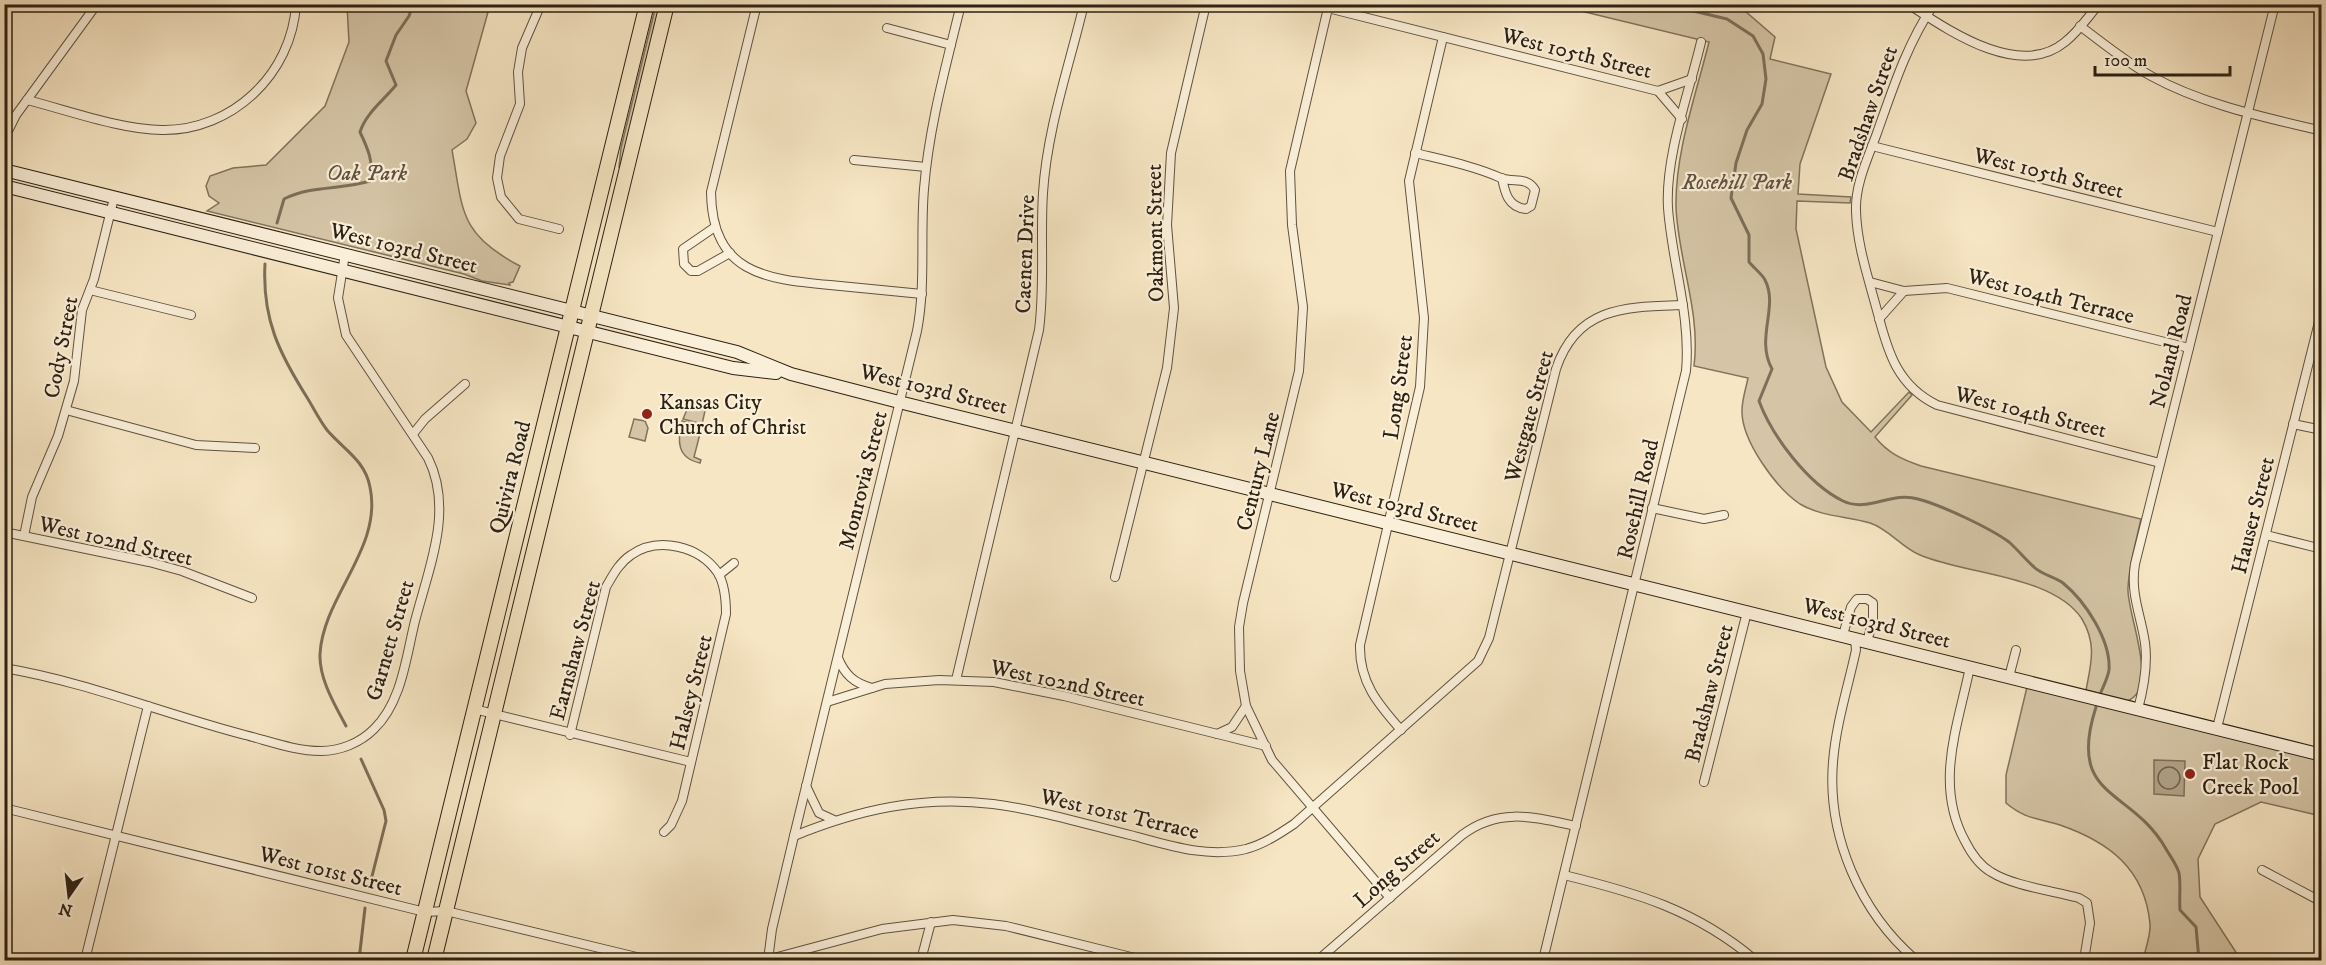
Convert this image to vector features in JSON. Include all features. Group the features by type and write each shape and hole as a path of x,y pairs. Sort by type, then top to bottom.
{"main road":[{"name":"Quivira Road","path":"413,960 647,4"},
{"name":"Quivira Road","path":"434,960 585,332 667,4"},
{"name":"West 103rd Street","path":"4,170 737,352 791,374 900,402 2322,755"},
{"name":"West 103rd Street","path":"4,186 733,368 791,374"}],"street":[{"path":"4,139 16,115 97,4"},
{"path":"27,100 149,129 183,129 205,123 241,105 266,82 290,39 296,4"},
{"path":"541,4 522,48 518,72 520,104 497,166 498,187 501,197 519,219 559,229"},
{"path":"757,4 711,192 715,227 730,253 751,270 784,281 922,294"},
{"name":"Monrovia Street","path":"767,960 794,836 917,331 922,294 926,167 935,110 962,4"},
{"name":"Caenen Drive","path":"956,680 1034,354 1043,300 1042,221 1047,159 1084,4"},
{"name":"Oakmont Street","path":"1115,577 1172,340 1173,278 1167,195 1171,153 1206,4"},
{"name":"West 105th Street","path":"1312,4 1658,91 1692,79"},
{"path":"1908,4 1982,47 2018,55 2050,50 2064,43 2099,4"},
{"name":"Bradshaw Street","path":"1902,376 1887,350 1858,233 1856,211 1860,180 1910,44 1934,4"},
{"name":"Noland Road","path":"2138,709 2146,674 2146,656 2134,604 2133,577 2275,4"},
{"name":"Century Lane","path":"1328,8 1290,171 1292,225 1302,285 1303,338 1299,371 1239,627 1240,671 1246,706 1272,760 1390,898"},
{"path":"2080,26 2150,75 2212,103 2322,131"},
{"path":"887,28 951,45"},
{"name":"Long Street","path":"1401,730 1377,702 1367,686 1360,654 1363,629 1415,417 1423,356 1420,272 1408,190 1443,37"},
{"name":"Rosehill Road","path":"1543,960 1686,371 1688,346 1668,207 1671,164 1701,42"},
{"name":"West 105th Street","path":"1658,91 1682,119"},
{"name":"West 105th Street","path":"1872,146 2218,232"},
{"path":"1415,153 1483,170 1502,178"},
{"path":"854,160 926,167"},
{"name":"Cody Street","path":"24,536 32,497 66,410 77,367 82,310 90,290 114,198"},
{"path":"715,227 683,249 684,264 691,271 698,271 730,253"},
{"name":"Garnett Street","path":"148,706 216,728 311,751 345,747 373,731 384,718 395,697 441,513 436,473 413,434 346,335 338,298 345,254"},
{"name":"West 104th Terrace","path":"1870,282 1904,291 1947,288 2189,348"},
{"path":"90,290 191,315"},
{"path":"1879,319 1904,291"},
{"name":"Westgate Street","path":"1510,553 1556,369 1569,340 1585,325 1603,314 1626,308 1683,305"},
{"name":"Hauser Street","path":"2217,728 2322,310"},
{"name":"West 104th Street","path":"1902,376 1921,396 1953,411 2160,463"},
{"path":"413,434 424,419 465,384"},
{"path":"66,410 196,446 255,448"},
{"path":"2293,424 2322,430"},
{"path":"1653,508 1704,519 1724,515"},
{"name":"West 102nd Street","path":"4,532 149,562 252,598"},
{"path":"2266,535 2322,549"},
{"name":"Earnshaw Street","path":"570,735 606,587 617,567 630,555 654,546 674,546 703,558 719,575"},
{"name":"West 101st Terrace","path":"794,836 834,820 899,804 957,801 1027,810 1183,848 1216,852 1243,849 1265,842 1312,808 1478,661 1489,638 1510,553"},
{"path":"719,575 734,563"},
{"name":"Halsey Street","path":"664,832 677,814 724,628 726,598 719,575"},
{"name":"Bradshaw Street","path":"1704,782 1747,612"},
{"path":"1855,639 1856,650 1836,737 1833,772 1836,818 1856,882 1884,928 1916,960"},
{"path":"2009,676 2016,650"},
{"path":"838,658 844,672 858,684 873,688"},
{"path":"1970,667 1948,777 1953,813 1959,831 1975,857 1992,873 2079,898 2087,903 2090,923 2084,960"},
{"path":"4,668 64,681 148,706 85,960"},
{"name":"West 102nd Street","path":"827,702 873,688 920,680 956,680 1020,686 1266,746"},
{"path":"1217,734 1232,727 1246,706"},
{"path":"474,710 570,735 691,762"},
{"path":"806,786 819,813 834,820"},
{"name":"West 101st Street","path":"4,808 425,912 446,911 649,960"},
{"name":"Long Street","path":"1318,960 1462,835 1486,820 1522,815 1576,826"},
{"path":"2262,870 2322,902"},
{"path":"1564,875 1663,903 1720,933 1755,960"},
{"path":"767,960 882,929 953,920 983,922 1143,960"},
{"path":"921,960 931,922"}],"green space":[{"name":"Oak Park","path":"347,5 490,5 466,91 476,123 467,139 452,150 462,205 467,219 485,243 520,266 513,282 509,283 510,285 482,281 464,274 207,211 219,203 209,196 206,186 210,176 233,168 266,165 325,106 349,42"},
{"path":"656,5 662,5 621,168 619,167 621,148"},
{"name":"Rosehill Park","path":"1556,5 1724,5 1745,11 1775,37 1770,59 1831,74 1800,164 1798,194 1851,197 1850,203 1797,201 1796,229 1826,367 1842,402 1871,432 1909,392 1912,395 1875,437 1895,455 1921,466 2141,519 2131,562 2128,588 2142,666 2141,682 2137,694 2127,701 2086,690 2092,654 2087,628 2069,604 2051,593 2008,578 1939,562 1920,555 1877,526 1808,508 1781,487 1754,449 1743,422 1742,406 1748,378 1694,366 1692,306 1676,207 1679,165 1687,124 1709,42"},
{"path":"708,399 716,403 707,402 702,424 683,419 689,405"},
{"path":"634,419 645,421 648,428 645,441 629,437"},
{"path":"682,421 702,426 694,457 701,460 700,463 692,461 680,448 679,435"},
{"path":"2027,687 2321,760 2321,816 2261,802 2215,824 2198,859 2200,897 2241,960 2143,960 2150,928 2147,905 2141,888 2122,860 2109,849 2078,832 2025,815 2006,803 2006,775"}],"water":[{"path":"2154,760 2185,761 2184,796 2154,794"}],"waterway":[{"path":"277,223 284,199 305,192 370,181 371,162 360,132 371,113 396,85 386,61 396,35 409,16 413,4"},
{"path":"1664,4 1727,19 1753,36 1763,54 1766,79 1762,104 1747,130 1736,163 1731,198 1749,235 1749,262 1764,278 1769,290 1766,346 1767,357 1772,369 1759,401 1782,444 1804,471 1843,501 1861,505 1908,497 1939,506 2001,536 2038,570 2063,583 2088,611 2106,646 2109,670 2101,692"},
{"path":"265,264 266,302 274,335 281,351 322,423 358,462 370,487 372,509 368,531 361,551 331,612 320,654 325,682 346,726"},
{"path":"2096,707 2089,737 2089,760 2096,776 2107,790 2152,829 2175,864 2180,878 2180,910 2196,927 2199,960"},
{"path":"361,759 384,810 386,821 369,888"},
{"path":"359,960 365,908"}],"place":[{"name":"Kansas City Church of Christ","path":"647,414"},
{"name":"Flat Rock Creek Pool","path":"2190,774"}]}
